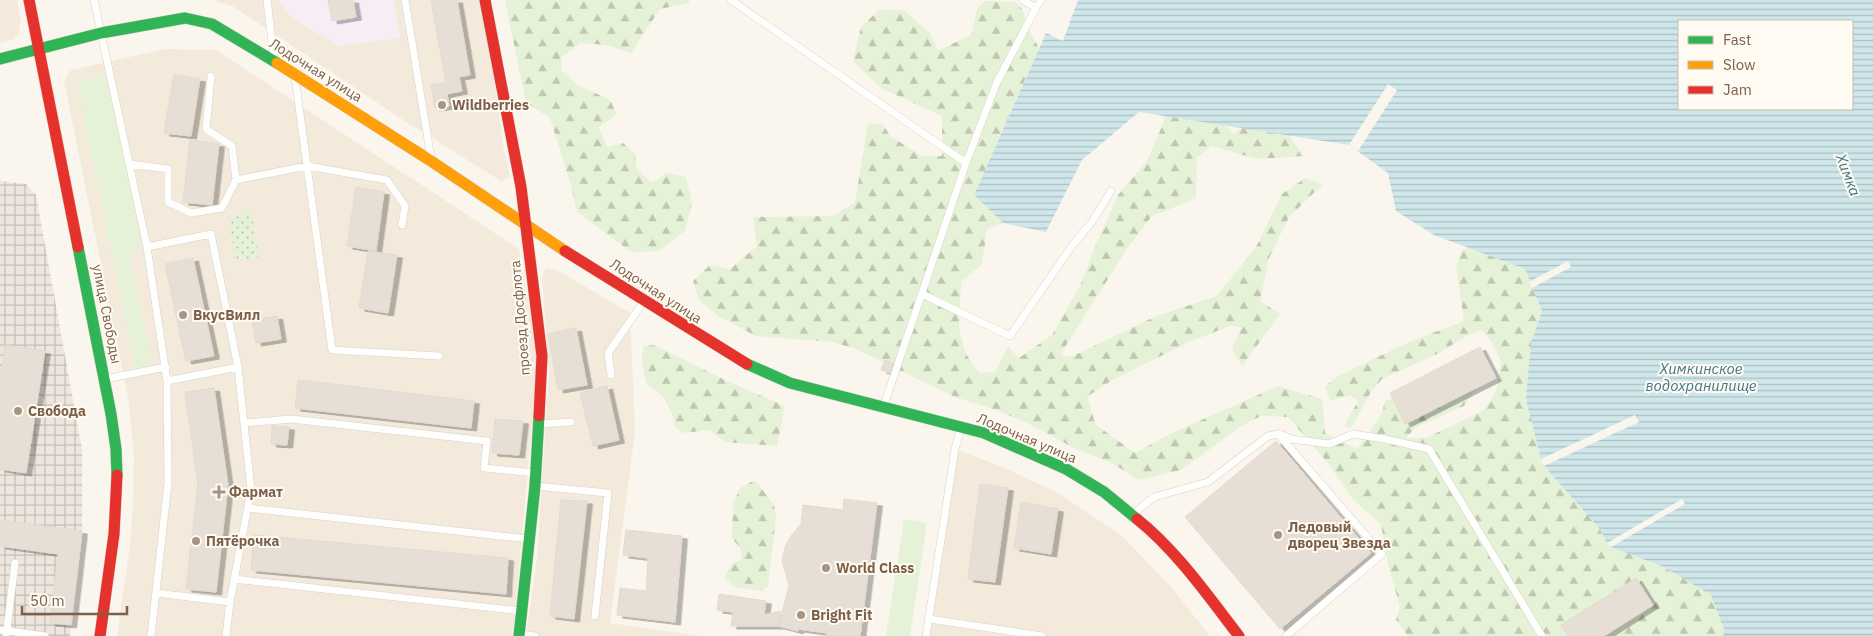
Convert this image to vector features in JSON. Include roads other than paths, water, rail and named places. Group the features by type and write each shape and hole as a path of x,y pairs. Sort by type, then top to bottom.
{"street":[{"name":"улица Свободы","path":"28,0 113,432 117,473 115,512 100,636"},
{"name":"проезд Досфлота","path":"485,0 521,187 542,356 536,486 519,635"},
{"name":"Лодочная улица","path":"0,59 101,33 168,20 185,18 212,24 295,74 431,161 526,226 746,364 790,383 984,433 1066,469 1104,492 1133,514 1188,571 1239,636"}],"lane":[{"path":"94,0 147,247 166,367 168,483 151,636"},
{"path":"267,0 274,61"},
{"path":"405,0 431,161"},
{"path":"731,0 966,163"},
{"path":"1023,0 1036,8"},
{"path":"883,408 966,163 997,82 1041,0"},
{"path":"295,74 332,350 438,356"},
{"path":"130,164 168,169 168,202 191,213 222,208 236,180 232,146 206,129 211,76"},
{"path":"236,180 307,166 387,180 404,206 402,225"},
{"path":"922,294 1010,336 1112,191"},
{"path":"147,247 211,234 238,367 250,490 230,602 226,636"},
{"path":"611,375 608,353 644,301"},
{"path":"104,379 166,367"},
{"path":"167,381 238,367"},
{"path":"244,423 291,419 487,441 484,468 536,473"},
{"path":"539,424 571,422"},
{"path":"926,636 954,454 961,426"},
{"path":"1278,434 1382,554 1286,636"},
{"path":"1133,514 1154,497 1208,482 1268,436 1278,434 1291,439 1329,444 1353,434 1429,449 1542,636"},
{"path":"536,486 608,493 595,616"},
{"path":"248,508 530,539"},
{"path":"15,563 4,632 45,636"},
{"path":"234,579 522,611"},
{"path":"156,594 230,602"},
{"path":"929,619 1042,636"},
{"path":"519,635 535,636"}],"water":[{"name":"Химкинское водохранилище","path":"1078,0 1873,0 1873,636 1723,636 1724,630 1711,595 1664,567 1611,547 1600,529 1544,466 1541,459 1526,399 1531,343 1542,311 1525,269 1434,235 1396,211 1388,173 1349,145 1139,112 1082,160 1046,232 1003,223 974,195 1046,33 1063,41"}],"place":[{"name":"Wildberries","path":"442,105"},
{"name":"ВкусВилл","path":"183,315"},
{"name":"Свобода","path":"18,411"},
{"name":"Фармат","path":"219,492"},
{"name":"Ледовый дворец Звезда","path":"1278,535"},
{"name":"Пятёрочка","path":"196,541"},
{"name":"World Class","path":"826,568"},
{"name":"Bright Fit","path":"801,615"}],"water label":[{"name":"Химка","path":"1848,175"}]}
